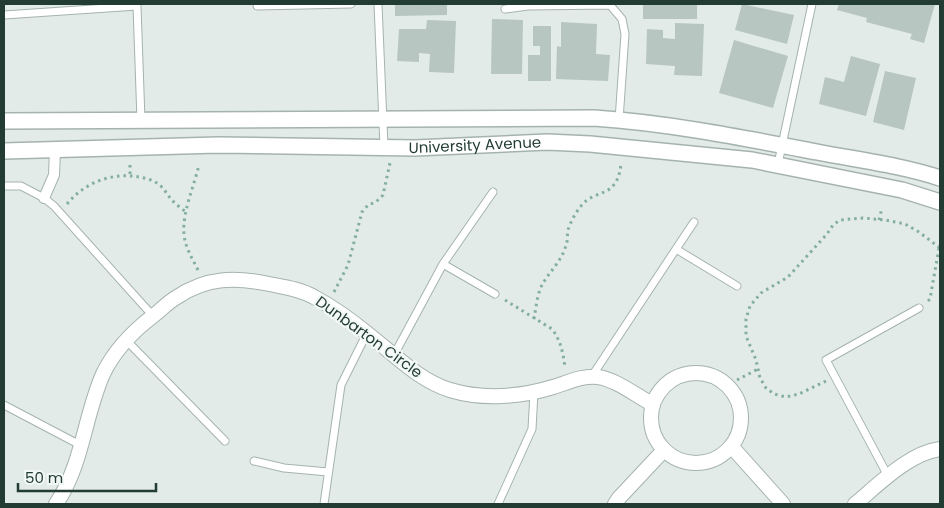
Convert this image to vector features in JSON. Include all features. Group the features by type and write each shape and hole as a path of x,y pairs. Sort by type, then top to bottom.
{"street":[{"name":"University Avenue","path":"4,121 594,118 619,120 782,145 883,164 940,178"},
{"name":"University Avenue","path":"4,151 218,145 414,148 547,142 618,146 752,160 902,190 940,202"},
{"path":"44,198 54,175 55,149"},
{"name":"Dunbarton Circle","path":"56,504 74,470 82,446 92,402 112,358 138,327 177,297 218,280 244,279 292,288 311,295 327,304 366,333 417,374 450,390 491,396 514,395 534,392 583,377 592,377 605,378 652,404"},
{"path":"703,373 718,378 731,388 739,402 742,417 740,433 732,447 718,459 699,464 680,461 664,450 656,440 650,417 652,404 660,390 672,380 687,374 703,373"},
{"path":"732,447 783,504"},
{"path":"855,504 888,476 910,461 933,450 940,449"},
{"path":"615,504 664,450"}],"lane":[{"path":"256,6 351,4"},
{"path":"378,4 384,147"},
{"path":"778,164 812,4"},
{"path":"505,9 528,6 610,5 622,19 626,34 619,120"},
{"path":"4,15 137,6 142,120"},
{"path":"4,186 21,186 44,198 60,213 153,316"},
{"path":"394,355 443,264 493,192"},
{"path":"592,377 694,222"},
{"path":"676,250 737,286"},
{"path":"443,264 495,294"},
{"path":"888,476 826,360 918,308"},
{"path":"324,504 341,385 366,333"},
{"path":"126,340 225,441"},
{"path":"498,504 532,429 534,392"},
{"path":"4,405 82,446"},
{"path":"254,461 284,468 328,472"}],"path":[{"path":"327,304 348,265 362,212 368,205 376,202 384,195 390,162"},
{"path":"534,319 542,285 555,267 566,246 569,228 581,206 614,185 620,173 621,164"},
{"path":"199,165 186,212 183,233 187,250 205,284"},
{"path":"130,166 130,176"},
{"path":"60,213 74,195 88,185 104,178 123,175 155,181 186,212"},
{"path":"880,220 882,208"},
{"path":"834,376 799,394 786,398 774,394 766,388 760,378 746,336 746,319 750,306 761,293 788,277 833,225 840,220 848,218 905,224 940,248 930,299 918,308"},
{"path":"495,294 552,329 562,348 567,383"},
{"path":"737,380 758,369"}],"building":[{"path":"395,4 447,4 447,15 395,16"},
{"path":"643,4 697,4 697,19 643,19"},
{"path":"742,4 794,15 787,44 735,30"},
{"path":"839,4 935,4 924,43 910,39 912,34 866,22 867,18 837,10"},
{"path":"492,19 523,20 522,74 491,74"},
{"path":"427,20 456,21 454,73 429,72 430,54 419,53 419,62 397,61 399,29 426,29"},
{"path":"561,22 597,24 596,54 610,55 608,81 556,79 557,46 561,47"},
{"path":"675,23 704,24 702,76 674,75 675,66 646,64 647,29 663,30 663,38 675,39"},
{"path":"533,26 551,26 551,81 528,81 528,55 540,55 540,46 533,46"},
{"path":"734,40 788,56 773,108 719,93"},
{"path":"851,56 880,64 866,116 819,104 825,77 844,82"},
{"path":"885,71 916,78 904,130 873,122"}]}
